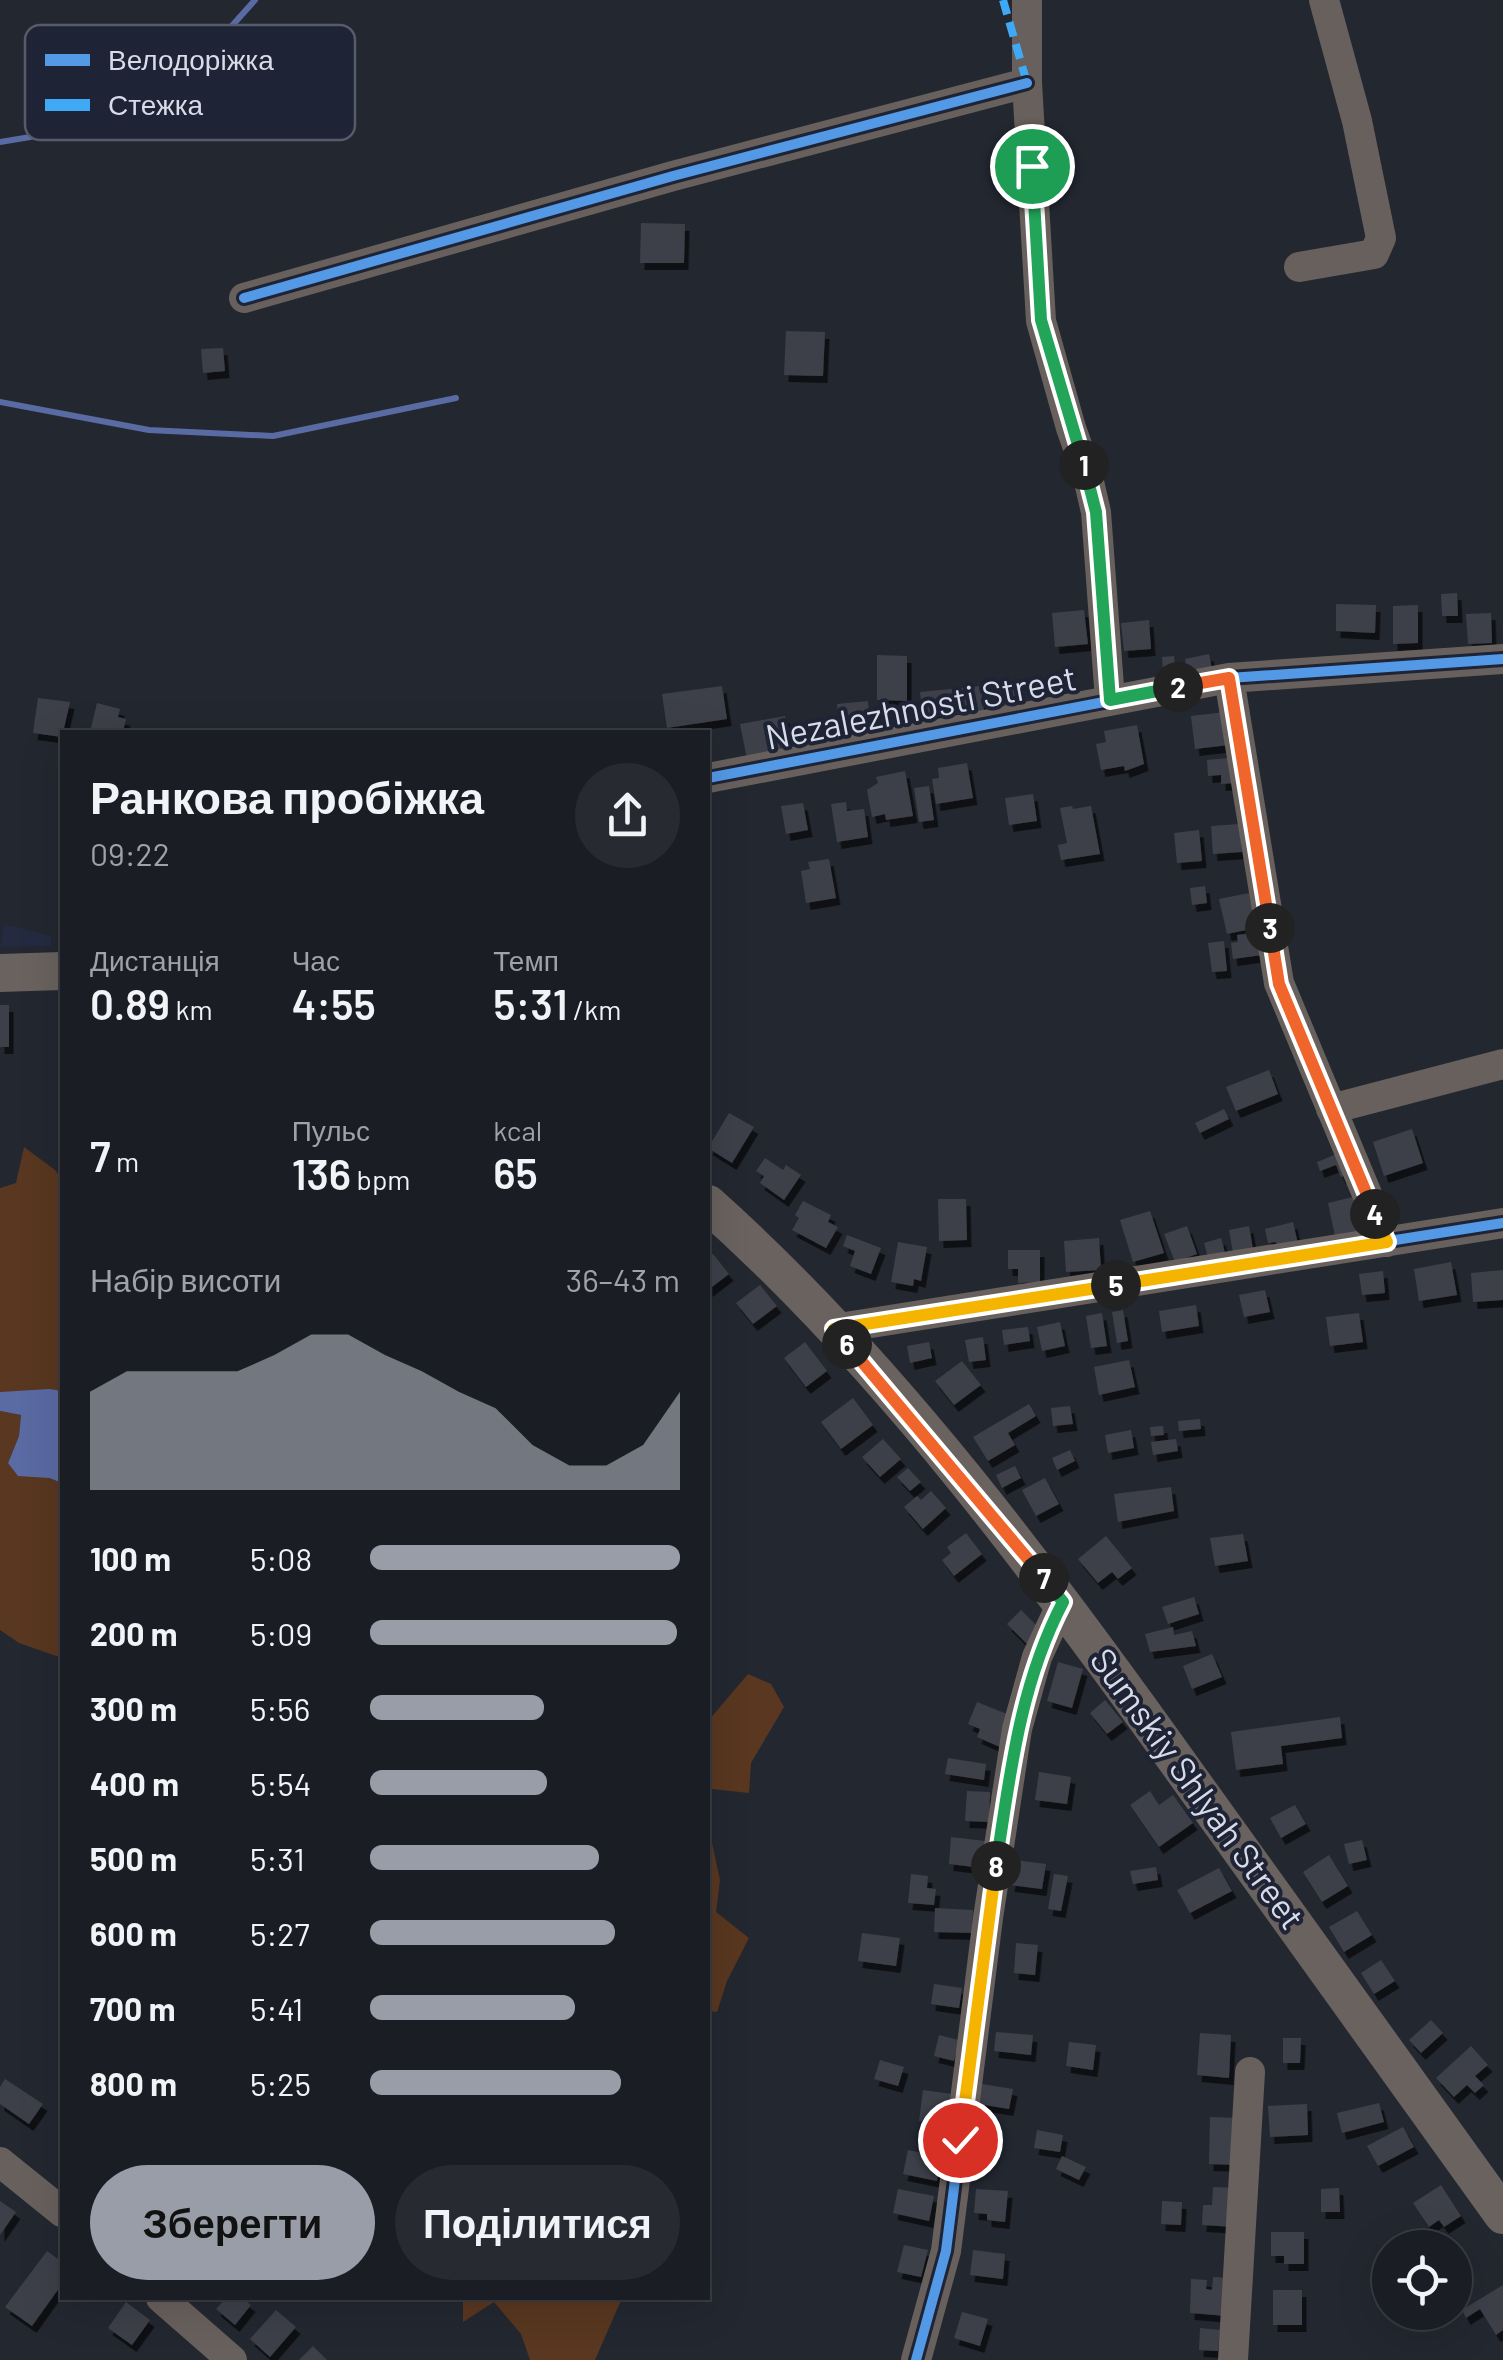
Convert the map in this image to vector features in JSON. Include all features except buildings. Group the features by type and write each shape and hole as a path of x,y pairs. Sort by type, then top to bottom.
{"main road":[{"path":"0,973 60,971"},
{"name":"Sumskiy Shlyah Street","path":"710,1206 777,1266 834,1329 1063,1602 1503,2216"}],"street":[{"path":"1027,0 1027,83 1041,320 1096,512 1110,700"},
{"path":"1299,267 1374,254 1382,238 1357,122 1324,0"},
{"path":"244,298 673,176 1027,83"},
{"name":"Nezalezhnosti Street","path":"710,778 1229,678 1503,658"},
{"path":"1229,678 1279,984 1387,1242"},
{"path":"1332,1109 1503,1064"},
{"path":"834,1329 1503,1223"},
{"path":"916,2360 946,2252 988,1918 1017,1728 1037,1656 1063,1602"},
{"path":"1233,2360 1250,2072"},
{"path":"0,2162 60,2210"},
{"path":"163,2300 232,2360"}],"shaded area":[{"path":"5,924 51,936 51,946 0,947"},
{"path":"24,1147 60,1177 60,1391 0,1392 0,1188 16,1183"},
{"path":"0,1411 21,1415 19,1436 8,1463 60,1482 60,1657 19,1643 0,1630"},
{"path":"748,1674 771,1684 784,1707 751,1763 749,1793 712,1789 710,1834 710,1719"},
{"path":"710,1834 720,1880 716,1912 749,1938 727,1981 717,2012 710,2011"},
{"path":"463,2300 621,2300 595,2360 530,2360 521,2334 494,2302 463,2322"}],"water":[{"path":"60,1391 60,1482 18,1476 8,1463 19,1436 21,1415 0,1411 0,1392"}],"waterway":[{"path":"233,25 255,0"},
{"path":"0,142 25,138"},
{"path":"0,402 149,430 273,436 456,398"}],"marked path":[{"path":"1003,0 1027,83"}],"cycle path":[{"path":"244,298 673,176 1027,83"},
{"path":"710,778 1229,678 1503,659"},
{"path":"833,1329 1503,1223"},
{"path":"916,2360 946,2251 988,1918 1017,1729 1037,1657 1063,1601"}],"route":[{"path":"960,2140 1017,1728 1037,1656 1063,1602 834,1329 1387,1242 1279,984 1229,678 1110,700 1096,512 1041,320 1032,166"}]}
